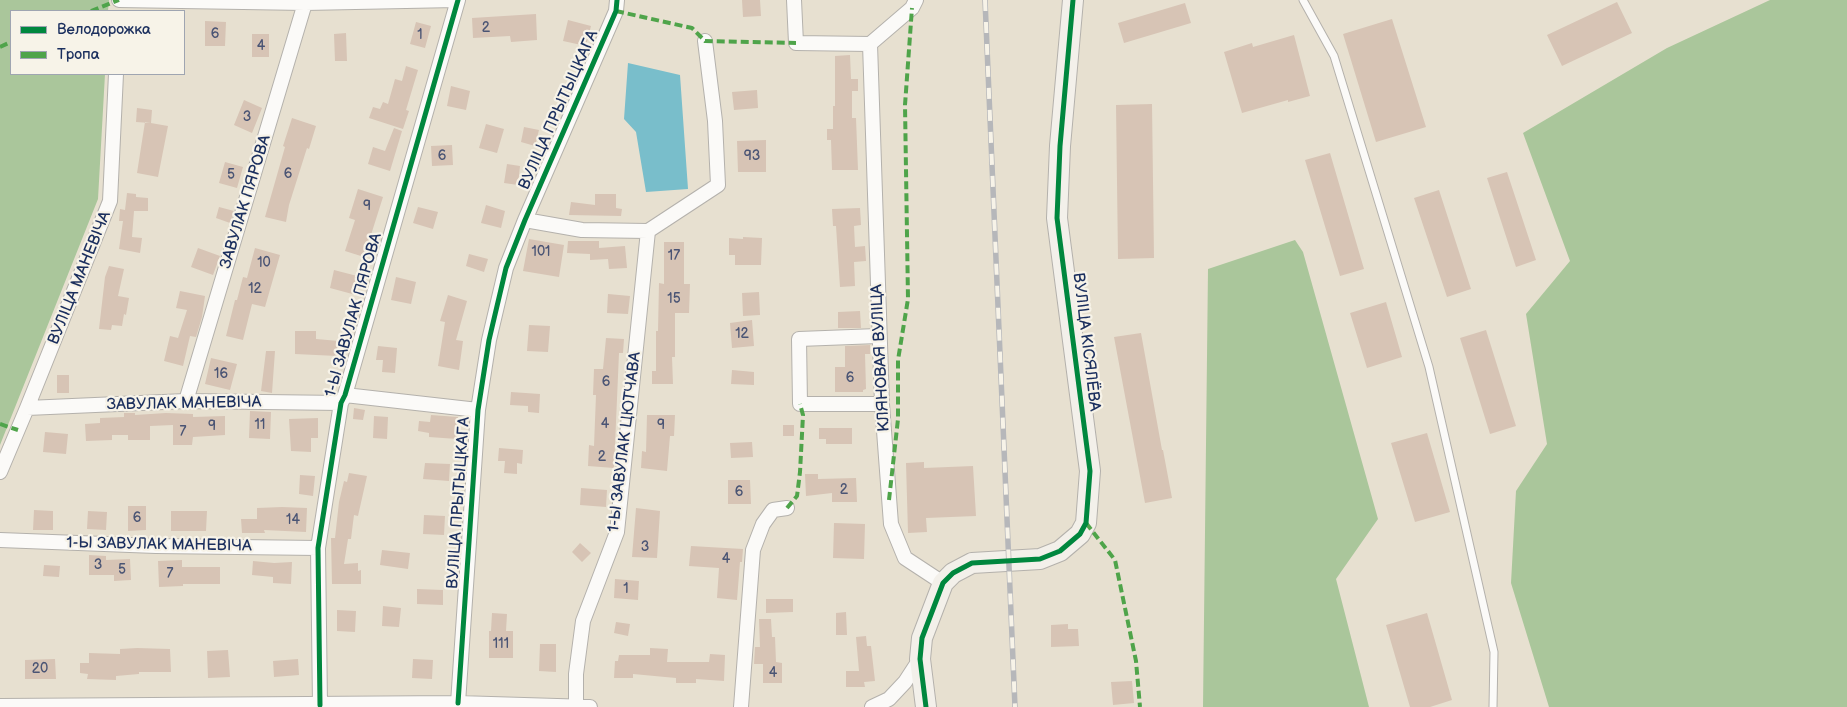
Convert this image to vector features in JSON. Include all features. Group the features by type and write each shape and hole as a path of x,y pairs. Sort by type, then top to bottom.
{"street":[{"path":"119,0 305,3 457,0"},
{"name":"1-Ы ЗАВУЛАК ПЯРОВА","path":"320,705 318,548 343,399 457,0"},
{"name":"ВУЛІЦА ПРЫТЫЦКАГА","path":"458,703 478,410 489,340 506,268 616,11 617,0"},
{"path":"794,0 796,43 870,44 912,8 916,0"},
{"name":"ВУЛІЦА КІСЯЛЁВА","path":"944,584 953,573 972,563 1040,559 1060,551 1080,534 1086,522 1090,471 1057,218 1060,146 1073,0"},
{"name":"ЗАВУЛАК ПЯРОВА","path":"186,401 305,3"},
{"path":"525,220 582,230 648,232 718,186 715,121 705,41"},
{"name":"КЛЯНОВАЯ ВУЛІЦА","path":"870,44 878,336 891,524 905,558 944,584"},
{"name":"ВУЛІЦА МАНЕВІЧА","path":"0,472 110,201 116,75"},
{"name":"1-Ы ЗАВУЛАК ЦЮТЧАВА","path":"576,707 576,674 583,621 617,532 648,232"},
{"path":"878,336 799,339 800,404 882,404"},
{"name":"ЗАВУЛАК МАНЕВІЧА","path":"27,408 186,401 343,399 478,410"},
{"path":"741,707 753,550 763,524 773,510 787,508"},
{"name":"1-Ы ЗАВУЛАК МАНЕВІЧА","path":"0,540 156,546 318,548"},
{"path":"926,707 920,659 922,638 944,584"},
{"path":"872,707 889,699 905,682 920,659"},
{"path":"0,706 458,703 590,707"}],"lane":[{"path":"1302,0 1334,56 1429,367 1494,652 1493,707"}],"green space":[{"path":"0,0 109,0 108,10 10,10 10,75 105,75 98,199 0,445"},
{"path":"1770,0 1847,0 1847,707 1549,707 1511,583 1516,491 1547,444 1526,314 1570,261 1523,133 1667,48"},
{"path":"1295,240 1303,252 1378,519 1336,579 1369,707 1203,707 1208,269"}],"water":[{"path":"628,63 680,75 688,189 646,192 636,132 624,119"}],"building":[{"path":"742,0 760,0 761,16 743,17"},
{"path":"1617,2 1632,33 1562,66 1547,35"},
{"path":"1185,3 1191,23 1124,43 1118,23"},
{"path":"536,14 537,40 511,42 510,36 473,38 472,18"},
{"path":"1392,19 1426,127 1376,142 1343,34"},
{"path":"568,20 591,26 586,46 563,41"},
{"path":"205,21 226,22 225,46 205,46"},
{"path":"416,22 431,26 425,48 410,44"},
{"path":"346,33 347,61 335,61 334,34"},
{"path":"252,34 269,34 269,57 252,57"},
{"path":"1294,35 1310,96 1242,113 1224,52 1252,43 1253,47"},
{"path":"850,55 851,79 858,79 858,91 852,91 852,118 856,118 858,170 832,170 831,140 827,140 827,129 833,129 835,56"},
{"path":"406,66 418,70 406,110 409,111 403,129 369,118 373,107 380,109 383,102 388,104 395,79 402,81"},
{"path":"451,86 470,91 466,110 447,106"},
{"path":"757,90 758,108 734,110 732,92"},
{"path":"244,100 262,108 252,133 234,125"},
{"path":"1152,104 1154,258 1118,259 1116,105"},
{"path":"137,108 152,110 151,123 136,122"},
{"path":"292,118 316,126 289,205 286,222 265,217"},
{"path":"145,122 168,126 158,177 137,173"},
{"path":"486,124 504,129 497,153 479,148"},
{"path":"524,127 539,130 535,146 521,142"},
{"path":"394,128 402,131 390,171 368,164 373,147 385,151"},
{"path":"766,140 766,172 738,172 737,141"},
{"path":"452,145 453,165 432,166 431,146"},
{"path":"1330,153 1364,269 1340,276 1305,160"},
{"path":"225,162 243,167 237,188 219,183"},
{"path":"507,164 520,166 518,185 504,183"},
{"path":"1507,172 1536,260 1516,267 1487,178"},
{"path":"358,189 383,197 364,257 345,251 355,220 349,218"},
{"path":"1439,190 1471,289 1447,297 1414,198"},
{"path":"127,193 136,194 136,197 148,198 148,211 134,211 132,237 142,238 140,253 119,249 123,221 119,221 120,209 125,210"},
{"path":"595,194 616,194 616,208 622,209 621,216 569,215 571,202 595,205"},
{"path":"486,205 505,211 501,228 481,223"},
{"path":"219,207 234,211 230,223 216,218"},
{"path":"418,207 438,212 433,229 413,223"},
{"path":"860,208 861,225 854,226 855,247 865,246 866,261 854,262 855,286 840,287 836,226 833,226 832,209"},
{"path":"743,237 762,238 761,265 735,265 735,255 729,255 729,238 743,239"},
{"path":"529,239 564,245 559,277 523,271"},
{"path":"568,241 599,241 599,248 625,246 627,268 609,269 608,259 590,260 590,254 567,253"},
{"path":"664,242 684,242 684,284 690,284 689,313 675,313 675,357 672,357 673,384 652,384 652,371 656,371 659,283 664,284"},
{"path":"198,248 220,256 213,275 191,267"},
{"path":"255,248 280,255 265,307 252,304 243,340 226,336 235,300 237,300 243,277 247,278"},
{"path":"469,254 488,259 484,272 466,266"},
{"path":"109,266 124,269 118,296 129,298 122,326 112,325 111,330 99,329 105,277"},
{"path":"334,270 361,277 356,295 330,288"},
{"path":"396,277 416,282 411,304 391,300"},
{"path":"180,291 205,296 202,317 196,337 190,336 183,366 164,361 170,336 178,338 187,310 176,308"},
{"path":"759,292 760,315 743,316 742,293"},
{"path":"608,294 630,296 628,314 607,313"},
{"path":"448,295 467,301 456,340 463,341 459,370 438,366 445,322 440,321"},
{"path":"1386,302 1402,357 1367,368 1350,313"},
{"path":"860,311 861,328 838,328 838,312"},
{"path":"752,320 754,346 732,348 730,323"},
{"path":"529,325 550,326 548,352 527,351"},
{"path":"1486,330 1516,426 1490,434 1460,338"},
{"path":"295,331 316,331 316,339 339,341 337,356 295,354"},
{"path":"1141,333 1172,498 1145,503 1114,337"},
{"path":"606,338 624,339 623,353 619,353 614,468 588,466 589,445 594,446 596,395 593,395 594,369 603,369"},
{"path":"870,345 870,354 865,354 866,389 863,392 835,392 835,367 845,367 845,346"},
{"path":"378,346 397,348 395,373 382,372 383,360 376,360"},
{"path":"266,351 275,351 272,393 261,391"},
{"path":"211,358 237,364 230,390 205,384"},
{"path":"732,370 754,372 754,385 731,384"},
{"path":"57,375 69,375 69,393 57,393"},
{"path":"511,392 540,394 539,413 528,412 528,406 510,405"},
{"path":"354,408 365,410 363,420 353,419"},
{"path":"250,411 271,412 270,439 249,438"},
{"path":"124,413 135,413 135,415 193,414 193,417 225,416 225,435 193,437 192,445 173,445 173,425 150,426 150,440 128,440 128,435 112,435 112,440 86,441 85,424 100,423 100,418 124,417"},
{"path":"431,415 458,417 457,439 429,437 429,433 418,431 419,421 430,422"},
{"path":"647,415 675,415 674,436 670,436 667,471 641,468 642,451 646,452"},
{"path":"374,416 388,417 387,439 373,438"},
{"path":"318,418 318,438 311,438 311,452 291,451 289,419"},
{"path":"783,425 794,425 794,436 783,436"},
{"path":"819,428 852,428 852,444 826,444 826,439 819,439"},
{"path":"45,432 68,434 66,454 43,452"},
{"path":"1427,433 1450,512 1415,522 1391,443"},
{"path":"752,442 753,457 731,458 730,443"},
{"path":"499,448 523,450 522,464 517,463 517,474 504,473 505,461 498,461"},
{"path":"924,462 924,468 973,466 976,516 926,518 927,532 908,533 906,463"},
{"path":"425,463 450,464 449,481 423,479"},
{"path":"349,473 367,476 358,516 354,515 351,539 348,539 344,564 358,563 358,571 361,570 361,584 332,584 331,538 335,538 339,502 344,481 347,482"},
{"path":"805,474 818,474 818,479 856,478 857,502 832,502 832,493 806,496"},
{"path":"300,475 315,476 313,496 299,494"},
{"path":"728,480 750,480 751,504 728,504"},
{"path":"581,488 607,490 606,507 580,505"},
{"path":"128,506 146,506 146,530 128,531"},
{"path":"257,508 307,508 306,532 264,530 265,533 242,533 241,519 257,519"},
{"path":"636,508 660,511 657,558 632,557"},
{"path":"34,510 53,511 53,530 33,530"},
{"path":"88,511 107,512 106,530 87,529"},
{"path":"171,511 207,511 206,531 171,531"},
{"path":"424,515 445,516 444,535 423,534"},
{"path":"834,523 865,524 864,559 833,558"},
{"path":"580,543 591,553 582,562 572,552"},
{"path":"691,546 743,549 737,600 717,598 719,568 689,566"},
{"path":"382,550 410,553 408,569 380,565"},
{"path":"89,555 106,556 106,560 130,559 131,580 114,581 114,575 89,575"},
{"path":"182,560 182,567 220,567 220,584 183,584 183,586 159,587 158,561"},
{"path":"253,561 292,562 291,584 273,583 273,577 252,575"},
{"path":"44,565 60,566 59,577 43,576"},
{"path":"615,579 639,581 638,600 614,598"},
{"path":"417,589 443,590 443,605 417,604"},
{"path":"766,599 793,599 793,612 766,613"},
{"path":"383,606 401,608 399,627 382,626"},
{"path":"337,610 356,611 355,632 337,631"},
{"path":"846,612 847,635 836,635 836,613"},
{"path":"492,613 507,614 506,631 513,631 513,658 489,658 489,631 491,631"},
{"path":"1427,613 1452,700 1430,707 1410,707 1386,625"},
{"path":"759,619 771,619 772,637 775,637 776,662 782,663 782,683 763,683 763,664 754,664 755,647 760,647"},
{"path":"616,622 630,624 628,636 614,633"},
{"path":"1068,624 1068,629 1078,629 1079,646 1051,647 1051,625"},
{"path":"866,636 867,646 871,646 875,681 864,682 865,687 846,687 846,671 859,671 856,637"},
{"path":"540,644 556,644 556,672 539,671"},
{"path":"650,648 668,649 667,662 709,662 710,654 725,655 724,681 696,679 696,683 676,683 676,678 633,674 633,678 614,678 615,661 618,661 619,655 650,655"},
{"path":"120,649 170,649 171,672 139,672 139,674 116,676 116,680 87,679 88,674 80,673 80,663 89,663 89,653 120,654"},
{"path":"228,650 230,677 208,678 207,651"},
{"path":"55,659 56,679 25,679 25,660"},
{"path":"298,659 299,675 274,677 273,661"},
{"path":"413,659 433,660 432,679 412,678"},
{"path":"1132,681 1134,703 1113,705 1111,682"}],"railway":[{"path":"985,0 1015,707"}],"marked path":[{"path":"94,10 119,0"},
{"path":"889,500 898,419 898,360 908,299 905,105 912,8"},
{"path":"616,11 692,28 705,41 796,43"},
{"path":"0,47 10,42"},
{"path":"787,508 797,496 803,415 800,404"},
{"path":"0,424 18,430"},
{"path":"1086,523 1115,560 1136,661 1140,707"}],"cycle path":[{"path":"320,705 318,548 341,403 345,395 458,0"},
{"path":"458,703 478,410 489,340 506,268 616,11 617,0"},
{"path":"926,707 920,659 922,638 943,583 953,573 972,563 1040,559 1060,551 1080,534 1086,523 1090,471 1057,218 1060,146 1073,0"}]}
